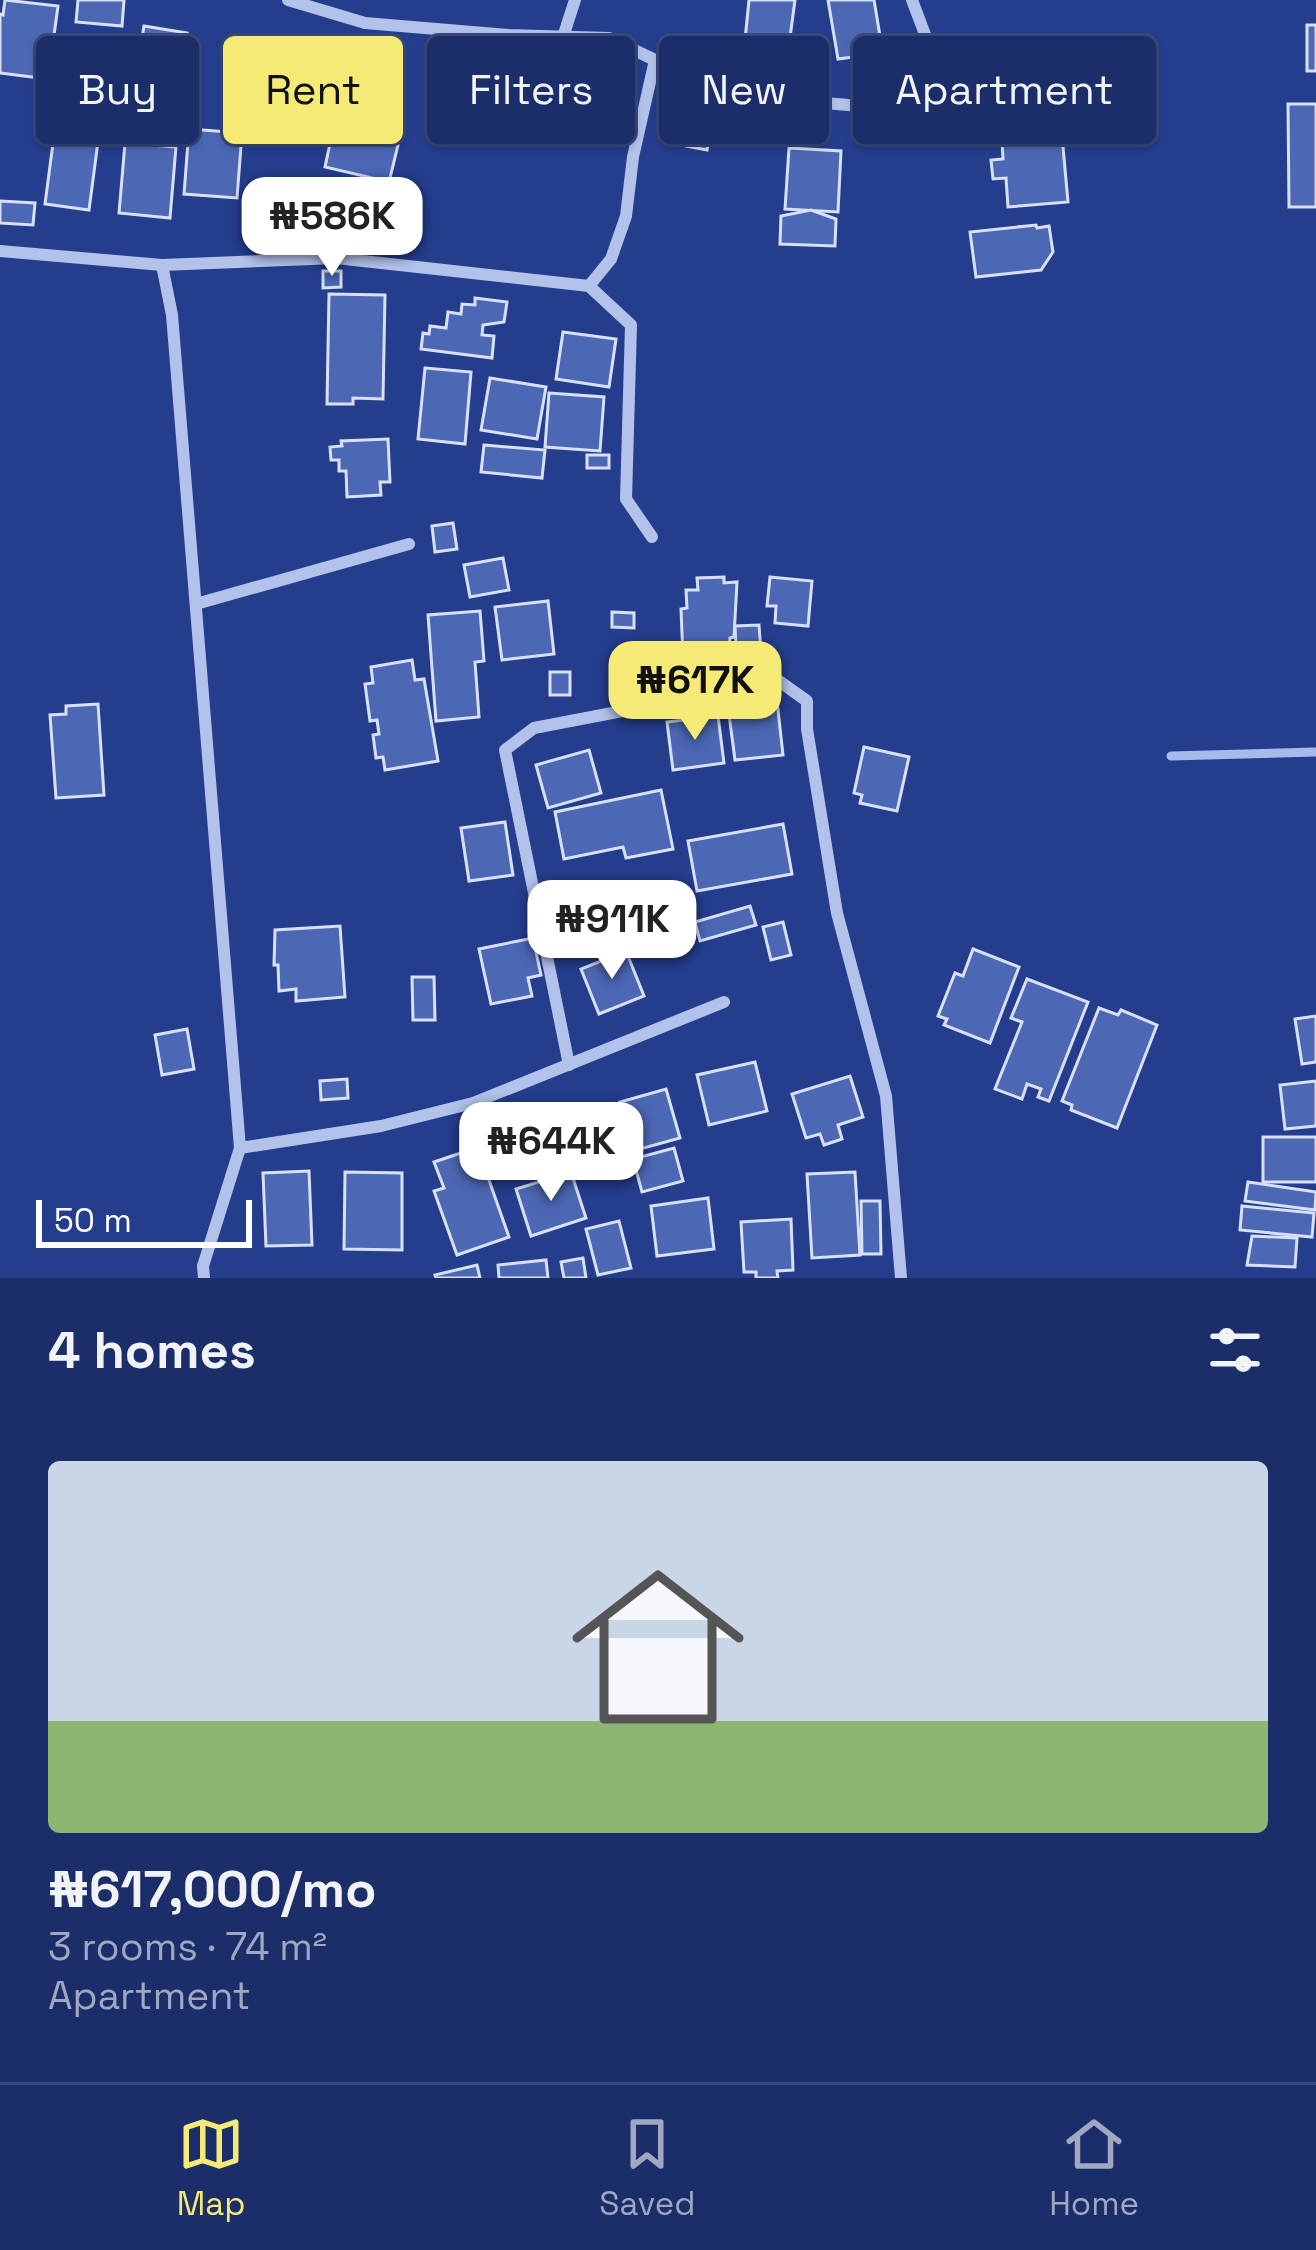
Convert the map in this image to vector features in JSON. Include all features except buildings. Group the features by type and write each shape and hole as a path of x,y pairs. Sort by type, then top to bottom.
{"street":[{"path":"288,0 364,23 549,36"},
{"path":"563,36 575,0"},
{"path":"635,50 720,82 824,104 885,108 918,104 950,82 912,0"},
{"path":"589,286 611,259 626,216 633,157 656,60"},
{"path":"0,251 162,265 336,258 589,286 631,326 626,499 652,537"},
{"path":"162,265 172,315 240,1148 203,1266 204,1278"},
{"path":"196,604 409,544"},
{"path":"569,1065 506,750 534,728 779,681 807,701 807,729 837,913 886,1096 901,1278"},
{"path":"240,1148 381,1126 473,1103 724,1002"}],"waterway":[{"path":"1171,756 1316,752"}]}
